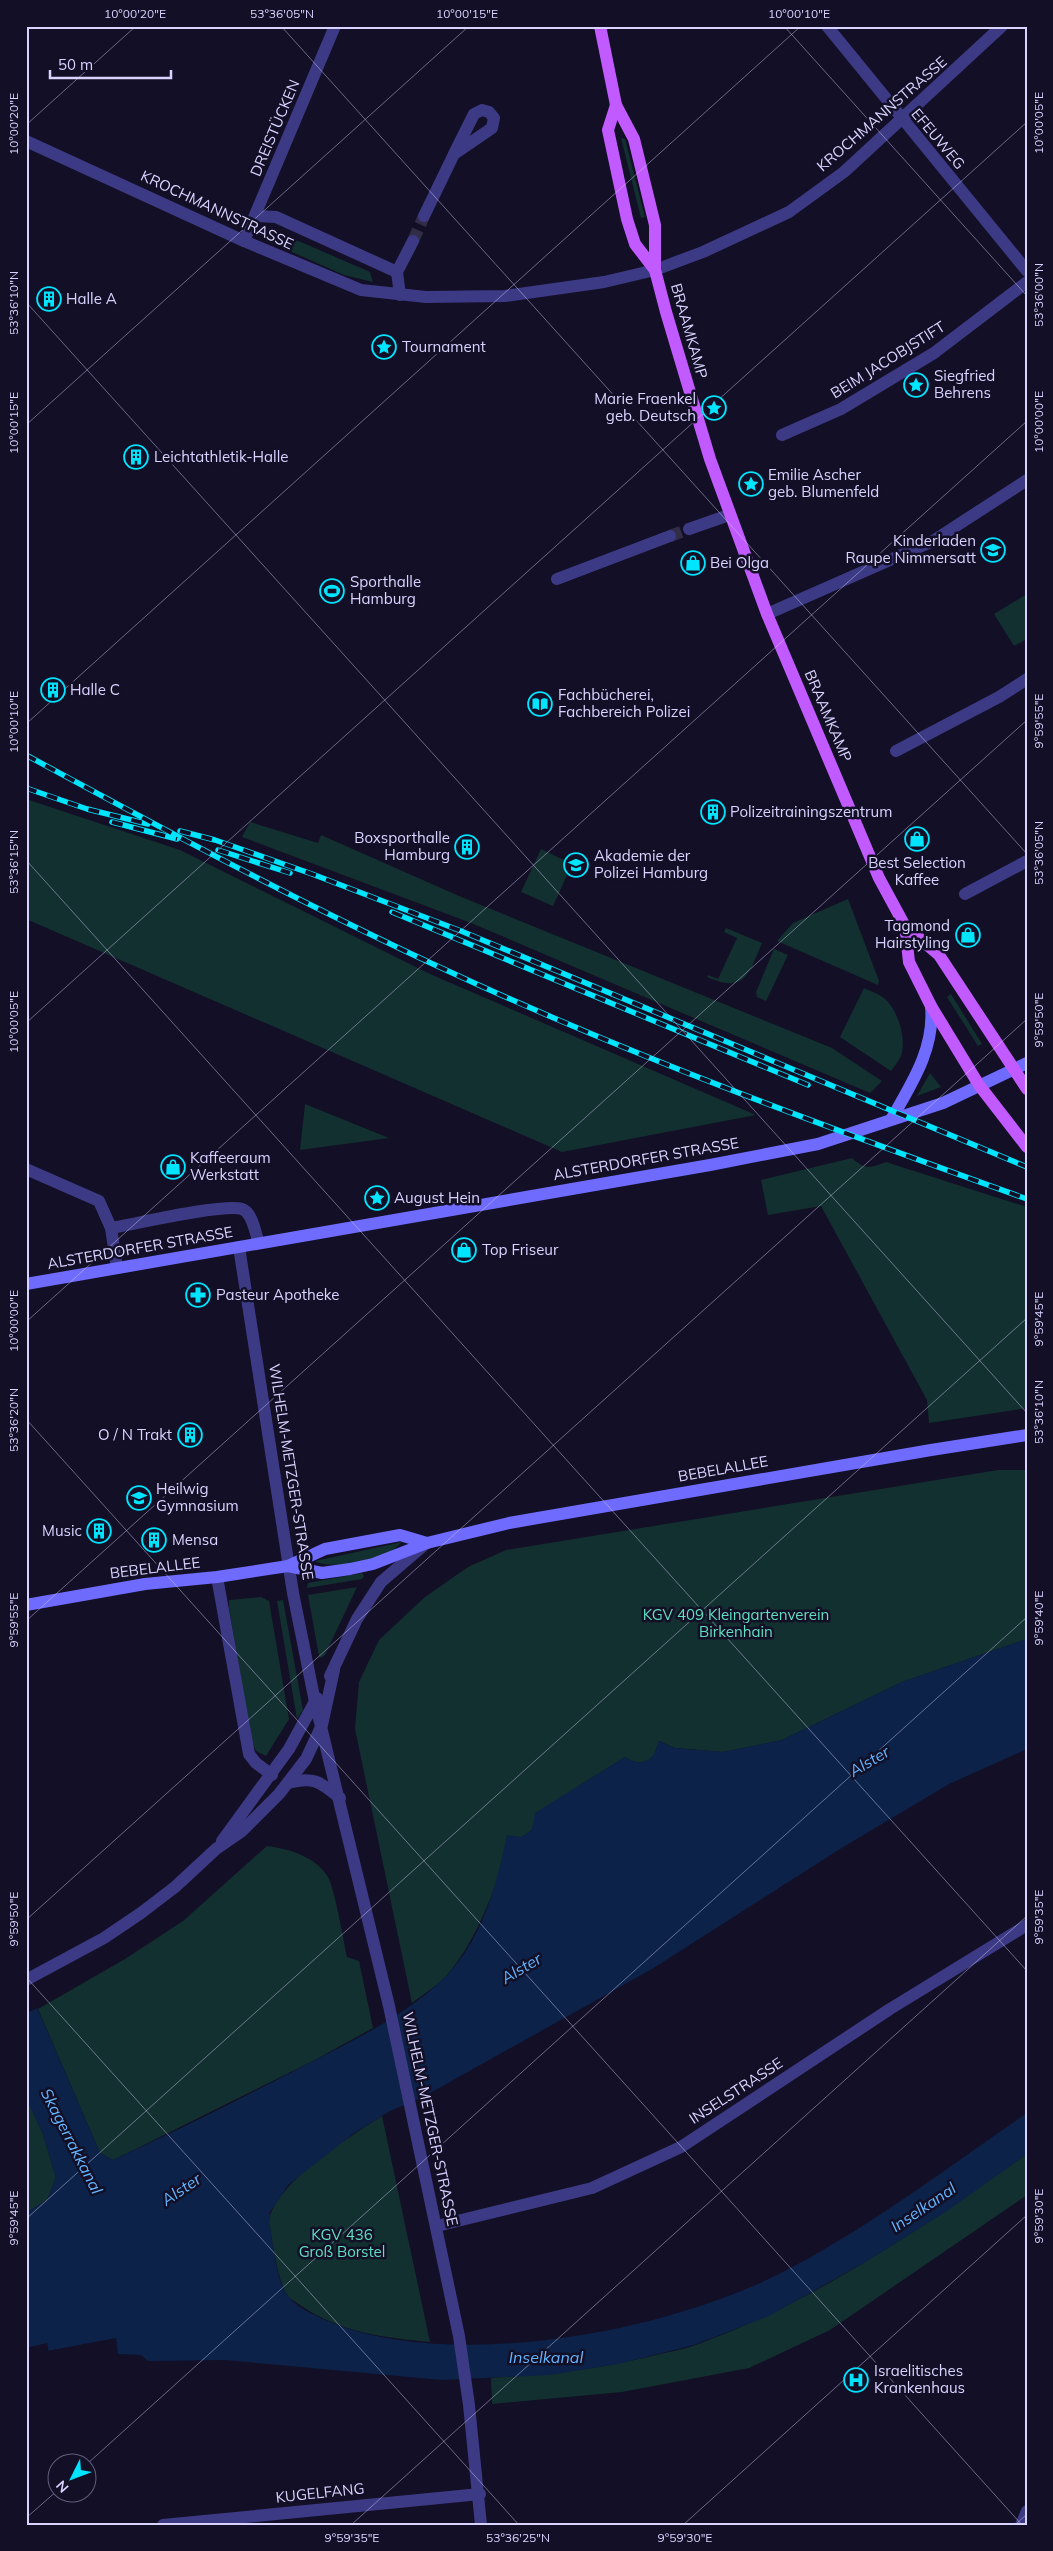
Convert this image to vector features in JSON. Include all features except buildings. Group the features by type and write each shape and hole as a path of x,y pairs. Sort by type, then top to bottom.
{"main road":[{"name":"BRAAMKAMP","path":"600,26 616,105 634,139 648,196 654,225 655,270 710,459 767,614 878,878 905,926 939,955 1027,1089"},
{"name":"BRAAMKAMP","path":"616,105 608,130 627,219 635,244 655,270"},
{"name":"BRAAMKAMP","path":"905,926 909,962 931,1006 979,1085 1027,1147"}],"street":[{"name":"DREISTÜCKEN","path":"244,241 335,26"},
{"name":"EFEUWEG","path":"827,26 902,120 1027,270"},
{"name":"KROCHMANNSTRASSE","path":"26,141 244,241 361,290 400,295 505,296 604,282 655,270 703,252 789,212 844,172 1002,26"},
{"path":"424,216 454,154"},
{"name":"KROCHMANNSTRASSE","path":"256,216 276,217 398,272"},
{"path":"400,295 398,272 413,241"},
{"name":"BEIM JACOBJSTIFT","path":"782,435 841,409 934,354 1027,282"},
{"path":"767,614 933,541 1027,480"},
{"path":"689,529 729,515"},
{"path":"557,579 670,536"},
{"path":"896,751 999,697 1027,679"},
{"path":"965,894 1027,860"},
{"path":"892,1118 923,1063 930,1029 931,1006"},
{"name":"ALSTERDORFER STRASSE","path":"26,1284 710,1165 818,1144 892,1118 943,1103 1013,1068 1027,1063"},
{"path":"26,1169 99,1201 111,1228 117,1268"},
{"name":"ALSTERDORFER STRASSE","path":"111,1228 223,1208 242,1209 250,1216 259,1243"},
{"name":"WILHELM-METZGER-STRASSE","path":"239,1247 278,1484 288,1566 315,1702 340,1798 389,2006 459,2336 480,2494 482,2525"},
{"name":"BEBELALLEE","path":"288,1566 322,1573 350,1569 373,1564 427,1543 509,1523 1027,1435"},
{"name":"BEBELALLEE","path":"26,1605 145,1584 217,1577 288,1566 325,1549 400,1535 427,1543"},
{"name":"WILHELM-METZGER-STRASSE","path":"315,1702 334,1670 357,1619 381,1582 427,1543"},
{"path":"217,1577 247,1747 252,1760 272,1775"},
{"name":"WILHELM-METZGER-STRASSE","path":"322,1725 334,1670"},
{"path":"26,1980 104,1938 155,1903 194,1871 216,1849 272,1775 315,1702"},
{"path":"216,1849 242,1831 288,1783 306,1759 322,1725"},
{"path":"288,1783 302,1779 312,1780 321,1783 340,1798"},
{"name":"INSELSTRASSE","path":"437,2226 592,2188 681,2147 890,2009 1027,1925"},
{"name":"KUGELFANG","path":"163,2525 480,2494"},
{"path":"1021,2525 1027,2511"}],"green space":[{"path":"621,138 625,139 645,217 641,218"},
{"path":"271,229 370,272 373,282 344,275 265,240"},
{"path":"1027,594 1027,639 1014,646 994,614"},
{"path":"26,799 180,850 430,974 756,1115 562,1152 26,919"},
{"path":"250,822 318,843 321,835 459,896 832,1048 882,1081 870,1093 471,923 242,837"},
{"path":"541,849 572,864 553,906 521,892"},
{"path":"848,899 879,981 878,985 777,941 793,923"},
{"path":"726,928 762,943 749,972 738,982 720,982 707,977 708,975 718,979 737,938 724,932"},
{"path":"774,949 788,955 766,1001 757,997 756,992"},
{"path":"864,988 885,999 898,1018 903,1044 899,1060 891,1071 840,1037"},
{"path":"951,994 982,1044 978,1046 947,997"},
{"path":"930,1073 941,1087 917,1096"},
{"path":"305,1104 389,1138 300,1150"},
{"path":"852,1158 861,1165 868,1167 886,1162 1027,1207 1027,1408 929,1423 927,1400 821,1206 768,1215 761,1180"},
{"name":"KGV 409 Kleingartenverein Birkenhain","path":"998,1470 1027,1470 1027,1639 902,1682 782,1740 723,1752 675,1748 659,1741 653,1758 649,1760 635,1762 625,1757 536,1813 532,1830 522,1837 514,1837 486,1909 470,1943 448,1974 412,2003 355,1729 359,1682 379,1640 425,1597 468,1567 506,1550"},
{"path":"402,1542 386,1555 374,1560 337,1565 315,1561"},
{"path":"362,1573 364,1576 362,1579 307,1588 308,1583"},
{"path":"357,1587 325,1655 321,1658 319,1656 308,1595"},
{"path":"261,1597 269,1601 289,1719 266,1756 256,1751 252,1742 229,1608 229,1600"},
{"path":"283,1600 303,1710 297,1719 277,1601"},
{"path":"267,1846 284,1849 309,1859 323,1870 328,1877 336,1902 347,1957 359,1961 373,2028 313,2061 113,2160 100,2153 38,2009 125,1959 183,1921"},
{"path":"26,2097 43,2134 56,2178 47,2200 26,2213"},
{"name":"KGV 436 Groß Borstel","path":"382,2116 430,2342 379,2336 330,2322 288,2296 281,2282 276,2261 269,2222 274,2207 284,2192 315,2162"},
{"path":"1027,2154 1027,2195 830,2330 749,2368 622,2392 492,2404 491,2378 592,2368 680,2350 741,2327 784,2307 868,2260 908,2235"}],"water":[{"path":"1027,1639 1027,1749 949,1784 840,1849 652,1969 423,2097 390,2111 353,2134 288,2185 270,2212 269,2222 283,2288 291,2300 311,2314 340,2326 390,2338 444,2344 502,2344 562,2338 621,2328 678,2313 730,2295 777,2275 874,2219 1027,2113 1027,2154 947,2211 867,2261 769,2316 694,2345 618,2364 550,2375 442,2380 225,2360 148,2361 141,2355 118,2354 116,2338 26,2355 26,2213 47,2200 56,2178 43,2134 26,2097 26,1982 100,2153 113,2160 273,2082 355,2039 395,2016 431,1990 460,1960 479,1927 493,1891 507,1835 522,1837 532,1830 535,1813 625,1757 631,1761 647,1761 657,1748 658,1741 675,1748 723,1752 782,1740 902,1682"}],"pier":[{"path":"26,1979 40,2007 26,2013"},
{"path":"47,2343 49,2353 26,2357 26,2348"}],"tunnel":[{"path":"413,241 424,216"},
{"path":"670,536 689,529"}],"railway":[{"path":"26,755 288,893 394,946 519,1003 662,1063 1027,1199"},
{"path":"26,788 87,809 148,824"},
{"path":"112,822 177,839"},
{"path":"180,831 215,840 312,874 461,931 1027,1167"},
{"path":"218,850 290,873"},
{"path":"392,912 808,1085"}],"place":[{"name":"Halle A","path":"49,299"},
{"name":"Tournament","path":"384,347"},
{"name":"Siegfried Behrens","path":"916,385"},
{"name":"Marie Fraenkel geb. Deutsch","path":"714,408"},
{"name":"Leichtathletik-Halle","path":"136,457"},
{"name":"Emilie Ascher geb. Blumenfeld","path":"751,484"},
{"name":"Kinderladen Raupe Nimmersatt","path":"993,550"},
{"name":"Bei Olga","path":"693,563"},
{"name":"Sporthalle Hamburg","path":"332,591"},
{"name":"Halle C","path":"53,690"},
{"name":"Fachbücherei, Fachbereich Polizei","path":"540,704"},
{"name":"Polizeitrainingszentrum","path":"713,812"},
{"name":"Best Selection Kaffee","path":"917,839"},
{"name":"Boxsporthalle Hamburg","path":"467,847"},
{"name":"Akademie der Polizei Hamburg","path":"576,865"},
{"name":"Tagmond Hairstyling","path":"968,935"},
{"name":"Kaffeeraum Werkstatt","path":"173,1167"},
{"name":"August Hein","path":"377,1198"},
{"name":"Top Friseur","path":"464,1250"},
{"name":"Pasteur Apotheke","path":"198,1295"},
{"name":"O / N Trakt","path":"190,1435"},
{"name":"Heilwig Gymnasium","path":"139,1498"},
{"name":"Music","path":"99,1531"},
{"name":"Mensa","path":"154,1540"},
{"name":"Israelitisches Krankenhaus","path":"856,2380"}],"water label":[{"name":"Alster","path":"869,1761"},
{"name":"Alster","path":"521,1968"},
{"name":"Skagerrakkanal","path":"72,2141"},
{"name":"Alster","path":"181,2189"},
{"name":"Inselkanal","path":"923,2207"},
{"name":"Inselkanal","path":"546,2357"}]}
